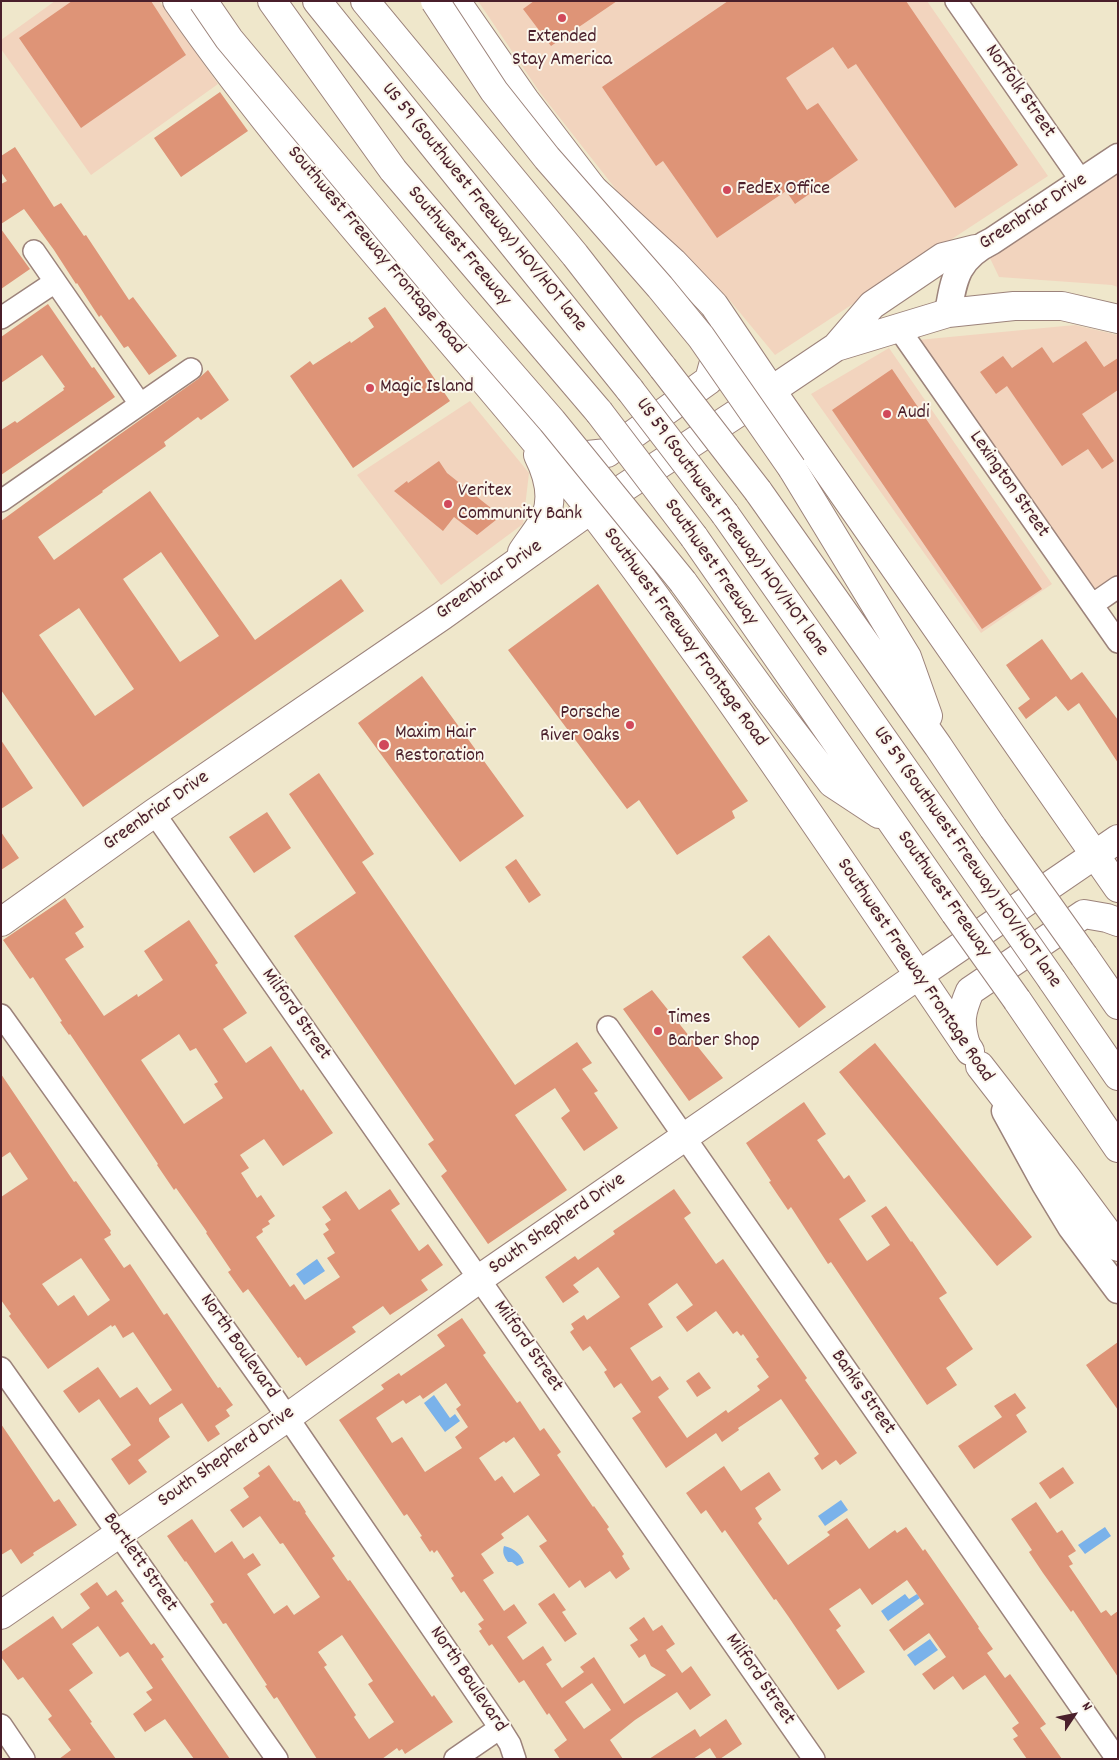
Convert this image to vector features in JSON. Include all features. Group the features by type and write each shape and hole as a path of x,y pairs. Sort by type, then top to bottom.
{"main road":[{"name":"Southwest Freeway Frontage Road","path":"177,1 205,42 317,185 529,435 590,510 662,604 786,779 973,1055"},
{"path":"203,1 235,46 552,421 683,582 832,783 893,823"},
{"path":"219,1 371,228 388,267"},
{"name":"Southwest Freeway","path":"272,1 393,170 599,412 694,536 1118,1148"},
{"name":"US 59 (Southwest Freeway) HOV/HOT lane","path":"317,1 630,390 725,514 1118,1076"},
{"path":"365,1 575,255 758,491 1118,1005"},
{"path":"423,1 502,97 593,189 673,262 714,305 1118,888"},
{"path":"436,1 494,91 547,158 660,286 702,337 792,468 907,657 938,746"},
{"path":"456,1 525,100 593,189"},
{"path":"836,347 872,306 943,257 975,249"},
{"path":"529,435 568,457 607,453 709,380 719,344 703,306 673,262"},
{"path":"948,313 1014,306 1062,306 1118,319"},
{"name":"Greenbriar Drive","path":"1,922 154,813 442,616 590,510 836,347 948,313"},
{"path":"513,565 546,516 550,492 544,468 529,435"},
{"name":"South Shepherd Drive","path":"1,1615 288,1417 479,1279 1118,839"},
{"path":"1118,922 1108,918 1084,914 970,990 963,1008 961,1028 973,1055 1118,1247"}],"street":[{"name":"Norfolk Street","path":"956,1 1082,182"},
{"name":"Greenbriar Drive","path":"948,313 953,280 975,249 992,240 1118,157"},
{"path":"34,250 140,404"},
{"path":"1,318 55,282"},
{"name":"Lexington Street","path":"899,329 1118,642"},
{"path":"1,502 190,369"},
{"path":"1092,605 1118,587"},
{"name":"Milford Street","path":"154,813 814,1759"},
{"name":"North Boulevard","path":"1,1015 288,1417 500,1728 510,1744 516,1759"},
{"name":"Banks Street","path":"608,1027 1117,1759"},
{"name":"Southwest Freeway Frontage Road","path":"973,1055 1045,1184 1066,1218 1118,1290"},
{"name":"Bartlett Street","path":"1,1368 276,1759"},
{"path":"1,1725 24,1759"},
{"path":"455,1759 500,1728"}],"shaded area":[{"path":"55,1 159,1 218,84 91,175 1,49 1,40"},
{"path":"478,1 927,1 1048,176 775,355 727,297 622,197 541,94"},
{"path":"1118,165 1118,287 999,277 988,254"},
{"path":"1075,325 1118,335 1118,578 1093,596 918,340"},
{"path":"889,348 1052,584 981,633 811,394"},
{"path":"470,401 529,473 523,524 441,585 357,475"}],"water":[{"path":"317,1259 325,1271 304,1285 296,1274"},
{"path":"434,1395 450,1418 455,1414 460,1421 445,1432 424,1403"},
{"path":"841,1500 848,1510 825,1526 818,1516"},
{"path":"1105,1527 1111,1536 1085,1554 1078,1545"},
{"path":"504,1546 517,1552 524,1563 517,1566 512,1562 508,1562 503,1550"},
{"path":"905,1594 909,1599 917,1594 920,1598 888,1621 881,1611"},
{"path":"930,1639 938,1650 915,1666 907,1655"}],"building":[{"path":"72,1 151,1 186,55 81,128 19,38"},
{"name":"Extended Stay America","path":"534,1 617,1 551,46 523,9"},
{"path":"728,1 906,1 1018,165 955,208 856,64 848,69 833,47 786,78 807,110 818,103 858,160 795,204 786,191 717,238 663,161 656,166 602,87"},
{"path":"220,92 248,131 181,177 154,138"},
{"path":"15,147 54,207 61,203 84,236 86,235 129,300 133,297 177,356 149,375 128,346 124,348 101,315 99,317 24,209 1,224 1,184 7,181 1,172 1,156"},
{"path":"1,229 30,269 1,289"},
{"path":"48,304 92,368 94,367 115,397 1,475 1,430 15,421 17,423 64,390 63,388 65,387 42,355 1,383 1,337"},
{"name":"Magic Island","path":"385,307 450,401 353,468 290,376 310,361 313,365 374,327 368,318"},
{"path":"1086,341 1104,367 1118,358 1118,390 1082,414 1114,461 1102,469 1088,449 1062,466 1007,386 996,394 980,372 1003,356 1012,368 1042,347 1053,363"},
{"path":"892,369 1042,589 982,629 832,410"},
{"path":"208,370 229,400 201,420 198,417 164,442 166,446 38,537 54,560 150,491 255,640 341,579 364,611 83,807 1,690 1,521","holes":["161,552 219,636 180,662 123,579","79,608 134,689 95,716 39,635"]},
{"name":"Veritex Community Bank","path":"439,461 447,473 501,516 477,535 454,517 443,531 394,491"},
{"name":"Porsche River Oaks","path":"598,584 748,801 732,811 735,818 677,855 639,800 627,809 508,650"},
{"path":"1042,639 1071,680 1082,672 1118,720 1118,763 1079,703 1068,711 1056,696 1026,719 1018,708 1030,699 1006,665"},
{"path":"422,676 524,816 460,862 358,723"},
{"path":"1,740 33,788 1,809"},
{"path":"319,773 374,854 362,862 515,1085 577,1042 592,1063 582,1069 598,1091 594,1093 618,1128 584,1151 561,1118 570,1111 555,1088 515,1115 567,1190 488,1244 441,1176 447,1171 428,1144 434,1140 294,936 356,893 289,794"},
{"path":"267,812 291,848 254,873 229,837"},
{"path":"1,832 19,858 1,870"},
{"path":"516,859 541,895 529,903 505,867"},
{"path":"65,898 84,927 75,933 84,947 65,959 104,1016 137,994 138,997 163,980 144,951 189,920 218,963 215,965 247,1013 223,1029 246,1063 271,1046 301,1091 303,1089 333,1133 283,1166 264,1139 240,1155 249,1168 241,1173 257,1198 261,1195 275,1216 268,1221 270,1224 262,1229 263,1232 256,1237 290,1287 294,1284 305,1300 340,1277 327,1258 335,1253 323,1234 329,1230 325,1224 331,1220 322,1207 346,1191 359,1210 390,1189 400,1204 391,1210 419,1251 428,1244 443,1265 421,1280 428,1290 390,1315 383,1306 352,1327 356,1332 306,1366 300,1357 298,1358 248,1289 243,1293 228,1272 231,1270 207,1232 176,1188 174,1190 70,1034 60,1022 62,1021 33,977 30,979 3,940","holes":["179,1034 190,1051 196,1048 218,1082 214,1084 223,1098 184,1124 141,1060"]},
{"path":"769,935 826,1007 799,1028 742,957"},
{"path":"652,990 723,1078 689,1101 623,1009"},
{"path":"875,1043 1032,1237 997,1266 839,1072"},
{"path":"1,1074 74,1182 76,1181 111,1231 111,1235 104,1239 124,1268 130,1264 164,1315 167,1313 218,1388 220,1387 233,1405 226,1410 230,1416 215,1426 220,1434 208,1442 182,1403 159,1418 159,1421 170,1437 138,1460 147,1472 129,1485 111,1459 131,1445 99,1399 79,1413 63,1391 98,1367 120,1398 137,1387 150,1405 172,1390 133,1332 123,1338 115,1325 112,1327 111,1325 48,1369 9,1316 11,1314 1,1300 1,1197 28,1179 10,1152 1,1158","holes":["81,1258 110,1300 88,1316 74,1295 58,1306 42,1284"]},
{"path":"804,1102 826,1134 817,1140 844,1179 849,1175 866,1201 839,1219 867,1261 890,1245 871,1216 886,1206 947,1293 939,1298 973,1349 946,1368 957,1385 927,1405 831,1262 828,1264 791,1207 788,1210 746,1143"},
{"path":"674,1189 691,1213 684,1218 716,1264 723,1259 857,1453 840,1465 836,1460 822,1470 814,1458 819,1454 781,1399 738,1428 739,1430 722,1442 716,1433 666,1468 632,1418 641,1412 621,1383 614,1388 604,1372 607,1370 590,1346 583,1351 570,1332 574,1329 571,1324 584,1315 587,1320 620,1297 598,1267 573,1285 579,1292 563,1303 545,1277 575,1256 578,1260 615,1234 613,1231","holes":["677,1283 693,1305 676,1317 687,1332 716,1311 733,1334 737,1331 741,1336 743,1334 759,1357 756,1359 769,1377 757,1386 760,1390 728,1413 726,1410 687,1438 658,1397 669,1389 660,1376 652,1381 630,1348 663,1327 648,1304"]},
{"path":"462,1318 486,1353 483,1355 517,1403 520,1401 540,1431 544,1428 561,1452 557,1455 609,1527 607,1529 624,1554 622,1556 630,1569 616,1579 610,1571 585,1588 580,1580 569,1588 539,1546 547,1541 528,1515 501,1534 504,1538 481,1554 494,1573 483,1580 504,1611 514,1604 527,1623 507,1637 523,1660 543,1646 552,1660 546,1664 562,1688 584,1672 580,1667 594,1657 624,1704 666,1675 651,1666 645,1654 639,1658 630,1645 638,1640 629,1628 644,1617 653,1631 662,1625 675,1644 666,1650 682,1673 691,1666 711,1695 690,1710 677,1692 635,1720 610,1740 623,1759 560,1759 554,1750 567,1740 549,1713 547,1715 524,1680 519,1683 492,1644 489,1646 479,1631 482,1629 478,1624 484,1620 464,1591 461,1593 451,1578 454,1576 437,1550 434,1553 432,1550 430,1552 407,1514 404,1516 339,1420 384,1389 381,1385 399,1373 401,1376 445,1346 437,1335","holes":["446,1383 461,1405 456,1409 468,1427 455,1437 462,1448 425,1472 402,1437 392,1443 376,1418 403,1400 406,1404 420,1395 423,1399","514,1437 540,1475 514,1493 502,1476 495,1481 479,1458 504,1441 506,1443","592,1683 611,1710 584,1729 565,1702"]},
{"path":"1118,1342 1118,1410 1086,1365"},
{"path":"699,1372 711,1388 697,1397 686,1381"},
{"path":"1015,1393 1026,1408 1016,1415 1027,1432 974,1469 958,1446 1002,1417 994,1406"},
{"path":"1,1424 54,1502 59,1499 77,1525 33,1553 34,1555 21,1564 11,1549 1,1555"},
{"path":"269,1465 294,1501 299,1501 305,1513 335,1556 332,1558 348,1581 350,1580 432,1697 434,1695 453,1722 405,1754 402,1749 399,1751 397,1748 382,1759 317,1759 277,1697 274,1699 265,1686 267,1685 226,1623 223,1624 210,1604 214,1602 167,1536 192,1519 215,1553 232,1541 244,1559 253,1553 261,1565 247,1574 274,1614 287,1605 294,1615 320,1597 283,1543 280,1544 260,1516 243,1528 230,1510 249,1497 243,1488 260,1476 258,1473","holes":["342,1635 373,1681 368,1684 394,1722 369,1739 354,1717 356,1715 324,1667 327,1665 318,1652"]},
{"path":"724,1466 741,1491 769,1472 781,1490 755,1508 762,1519 758,1523 788,1565 830,1535 827,1532 847,1518 869,1549 895,1530 897,1533 906,1527 923,1551 925,1549 979,1627 993,1649 987,1653 1005,1678 1010,1674 1046,1724 1040,1728 1062,1759 1027,1759 1013,1739 1018,1736 1012,1728 1019,1723 985,1675 963,1690 953,1676 934,1690 922,1674 946,1657 929,1633 904,1651 889,1630 924,1604 907,1580 872,1605 860,1588 829,1609 841,1626 836,1630 865,1672 838,1690 776,1599 774,1600 725,1530 722,1533 706,1510 701,1514 686,1493"},
{"path":"1063,1467 1074,1483 1050,1499 1039,1483"},
{"path":"1036,1502 1057,1533 1062,1530 1076,1551 1068,1556 1073,1564 1069,1566 1101,1613 1106,1610 1111,1616 1118,1611 1118,1677 1073,1610 1071,1612 1043,1573 1029,1552 1032,1550 1011,1519"},
{"path":"97,1582 107,1596 116,1590 124,1601 121,1603 151,1645 154,1643 164,1657 161,1659 230,1759 194,1759 165,1719 145,1732 133,1714 152,1700 146,1692 153,1688 128,1652 120,1657 98,1626 72,1644 93,1673 69,1690 116,1759 59,1759 71,1750 48,1719 52,1716 23,1677 18,1680 1,1657 1,1652 53,1616 62,1629 90,1608 80,1594"},
{"path":"554,1593 566,1610 562,1612 577,1634 565,1642 538,1604"},
{"path":"726,1719 742,1744 720,1759 717,1759 710,1748 693,1759 649,1759 695,1729 700,1737"}],"place":[{"name":"Extended Stay America","path":"562,18"},
{"name":"FedEx Office","path":"727,190"},
{"name":"Magic Island","path":"370,388"},
{"name":"Audi","path":"887,414"},
{"name":"Veritex Community Bank","path":"448,504"},
{"name":"Porsche River Oaks","path":"630,725"},
{"name":"Maxim Hair Restoration","path":"384,745"},
{"name":"Times Barber Shop","path":"658,1031"}]}
